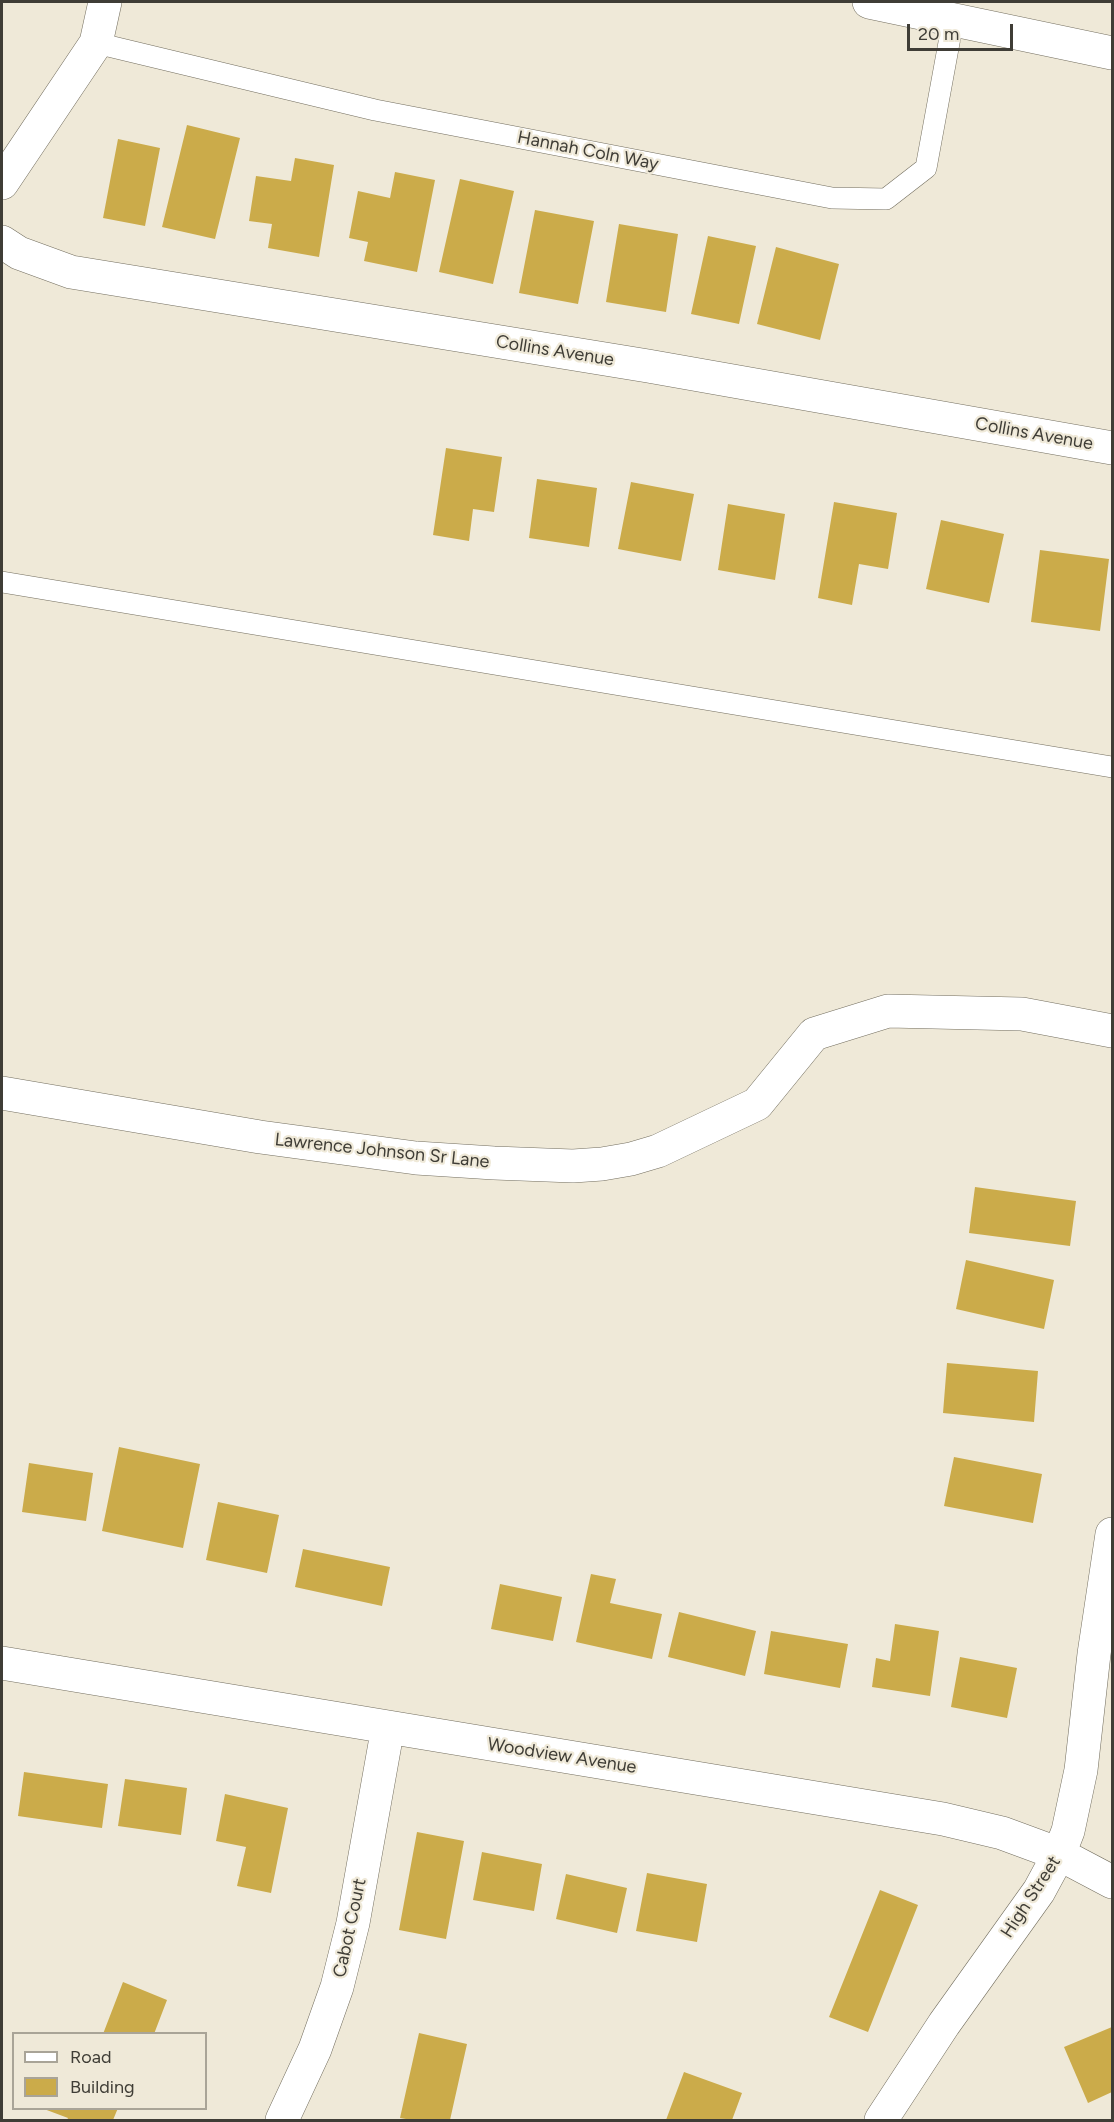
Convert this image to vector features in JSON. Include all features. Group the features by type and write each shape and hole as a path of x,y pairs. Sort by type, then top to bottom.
{"street":[{"path":"2,183 96,44 105,2"},
{"path":"869,2 1113,53"},
{"name":"Collins Avenue","path":"2,242 19,253 71,272 648,366 1113,448"},
{"name":"Lawrence Johnson Sr Lane","path":"2,1093 260,1137 416,1158 573,1166 631,1159 658,1150 757,1104 814,1034 888,1011 1022,1014 1113,1031"},
{"name":"High Street","path":"881,2121 944,2024 1040,1891 1068,1832 1080,1770 1094,1654 1113,1534"},
{"name":"Woodview Avenue","path":"2,1663 943,1819 1002,1833 1059,1854 1113,1882"},
{"name":"Cabot Court","path":"282,2121 315,2049 337,1987 353,1923 388,1727"}],"lane":[{"name":"Hannah Coln Way","path":"96,44 375,110 832,198 886,200 926,168 953,21"},
{"path":"2,582 1113,767"}],"building":[{"path":"187,125 240,138 215,239 162,227"},
{"path":"118,139 160,148 145,226 103,218"},
{"path":"295,158 334,165 319,257 268,248 272,224 249,221 256,176 291,181"},
{"path":"395,172 435,180 417,272 364,261 368,242 349,238 358,191 390,198"},
{"path":"460,179 514,191 493,284 439,272"},
{"path":"535,210 594,221 578,304 519,293"},
{"path":"619,224 678,234 666,312 606,302"},
{"path":"708,236 756,246 739,324 691,314"},
{"path":"776,247 839,264 820,340 757,324"},
{"path":"446,448 502,457 494,512 473,509 469,541 433,535"},
{"path":"537,479 597,488 589,547 529,538"},
{"path":"631,482 694,494 681,561 618,549"},
{"path":"834,502 897,513 888,569 859,564 852,605 818,598"},
{"path":"728,504 785,514 775,580 718,570"},
{"path":"941,520 1004,534 989,603 926,589"},
{"path":"1040,550 1109,559 1100,631 1031,622"},
{"path":"975,1187 1076,1201 1070,1246 969,1233"},
{"path":"966,1260 1054,1280 1044,1329 956,1309"},
{"path":"947,1363 1038,1371 1034,1422 943,1413"},
{"path":"119,1447 200,1464 183,1548 102,1531"},
{"path":"954,1457 1042,1474 1033,1523 944,1506"},
{"path":"29,1463 93,1473 86,1521 22,1512"},
{"path":"218,1502 279,1515 267,1573 206,1560"},
{"path":"303,1549 390,1567 382,1606 295,1587"},
{"path":"591,1574 616,1579 610,1603 662,1614 652,1659 576,1642"},
{"path":"500,1584 562,1597 553,1641 491,1629"},
{"path":"679,1612 756,1631 745,1676 668,1657"},
{"path":"895,1624 939,1631 930,1696 872,1687 876,1658 890,1661"},
{"path":"771,1631 848,1644 840,1688 764,1674"},
{"path":"960,1657 1017,1668 1007,1718 951,1707"},
{"path":"24,1772 108,1784 102,1828 18,1816"},
{"path":"125,1779 187,1788 181,1835 118,1826"},
{"path":"225,1794 288,1808 271,1893 237,1886 246,1847 216,1841"},
{"path":"417,1832 464,1841 446,1939 399,1930"},
{"path":"482,1852 542,1864 534,1911 473,1900"},
{"path":"647,1873 707,1884 697,1942 636,1931"},
{"path":"566,1874 627,1888 617,1933 556,1919"},
{"path":"880,1890 918,1905 868,2032 829,2017"},
{"path":"123,1982 167,2000 155,2032 104,2032"},
{"path":"1112,2027 1112,2092 1088,2103 1064,2047"},
{"path":"419,2033 467,2044 450,2120 400,2118"},
{"path":"684,2072 742,2093 732,2120 666,2120"},
{"path":"47,2110 117,2110 113,2120 67,2120 68,2118"}]}
